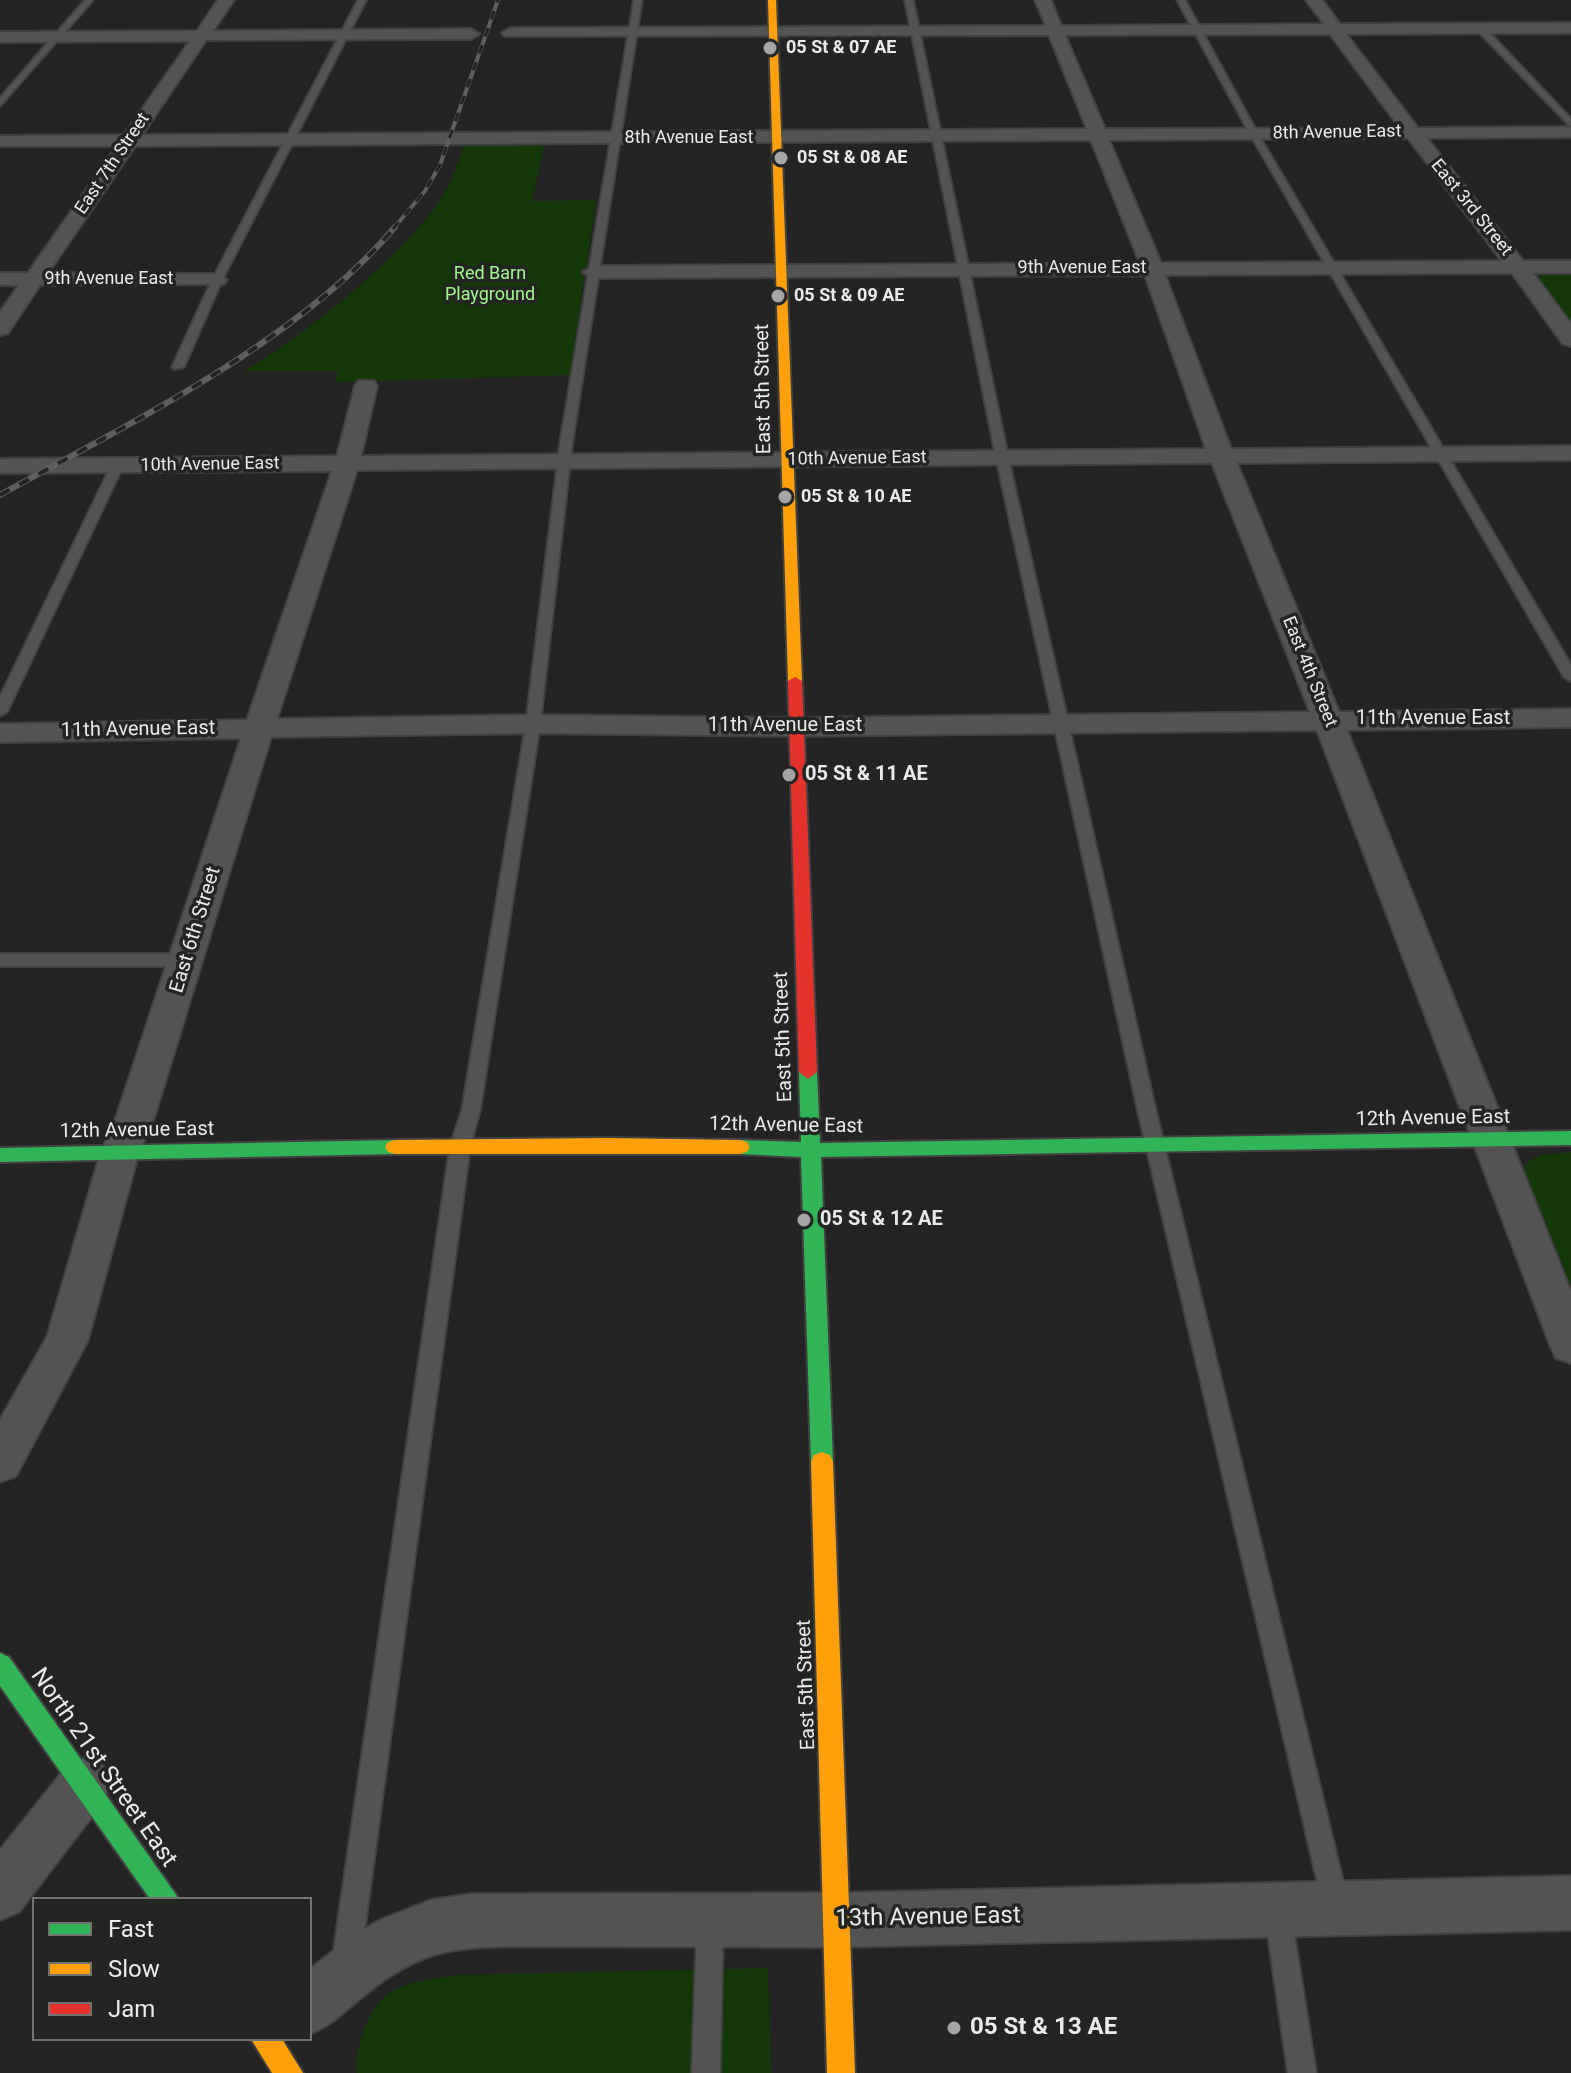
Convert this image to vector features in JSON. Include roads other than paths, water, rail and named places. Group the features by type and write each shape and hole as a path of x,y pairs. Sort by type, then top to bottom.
{"street":[{"name":"East 7th Street","path":"0,328 226,0"},
{"name":"East 5th Street","path":"772,0 776,137 785,270 787,461 841,2073"},
{"name":"East 4th Street","path":"1043,0 1152,267 1221,454 1494,1140 1571,1345"},
{"name":"East 3rd Street","path":"1314,0 1411,132 1519,267 1571,339"},
{"path":"510,33 1571,28"},
{"path":"0,37 471,34"},
{"name":"8th Avenue East","path":"0,141 1571,132"},
{"name":"9th Avenue East","path":"593,272 1571,267"},
{"name":"9th Avenue East","path":"0,279 217,280"},
{"name":"East 6th Street","path":"0,1462 67,1340 119,1155 136,1115 347,464 366,386"},
{"name":"10th Avenue East","path":"0,466 1571,453"},
{"name":"11th Avenue East","path":"0,733 533,724 796,727 1571,718"},
{"name":"12th Avenue East","path":"0,1155 460,1147 750,1147 810,1150 1571,1138"},
{"name":"North 21st Street East","path":"0,1665 165,1897"},
{"path":"0,1893 85,1784"},
{"name":"13th Avenue East","path":"327,1990 389,1947 427,1928 512,1919 838,1920 1571,1903"}],"lane":[{"path":"0,103 89,0"},
{"path":"178,367 217,280 362,0"},
{"path":"327,1990 460,1147 471,1110 533,724 593,272 638,0"},
{"path":"909,0 1060,723 1155,1145 1337,1909"},
{"path":"1181,0 1330,266 1571,677"},
{"path":"1481,29 1571,124"},
{"path":"0,712 117,466"},
{"path":"0,960 187,960"},
{"path":"1277,1911 1302,2073"},
{"path":"706,2073 710,1920"}],"railway":[{"path":"393,229 425,191 440,165 498,0"},
{"path":"0,495 157,409 262,343 356,269 395,227"}],"place":[{"name":"05 St & 07 AE","path":"770,48"},
{"name":"05 St & 08 AE","path":"781,158"},
{"name":"05 St & 09 AE","path":"778,296"},
{"name":"05 St & 10 AE","path":"785,497"},
{"name":"05 St & 11 AE","path":"789,775"},
{"name":"05 St & 12 AE","path":"804,1220"},
{"name":"05 St & 13 AE","path":"954,2028"}],"park label":[{"name":"Red Barn Playground","path":"490,284"}]}
